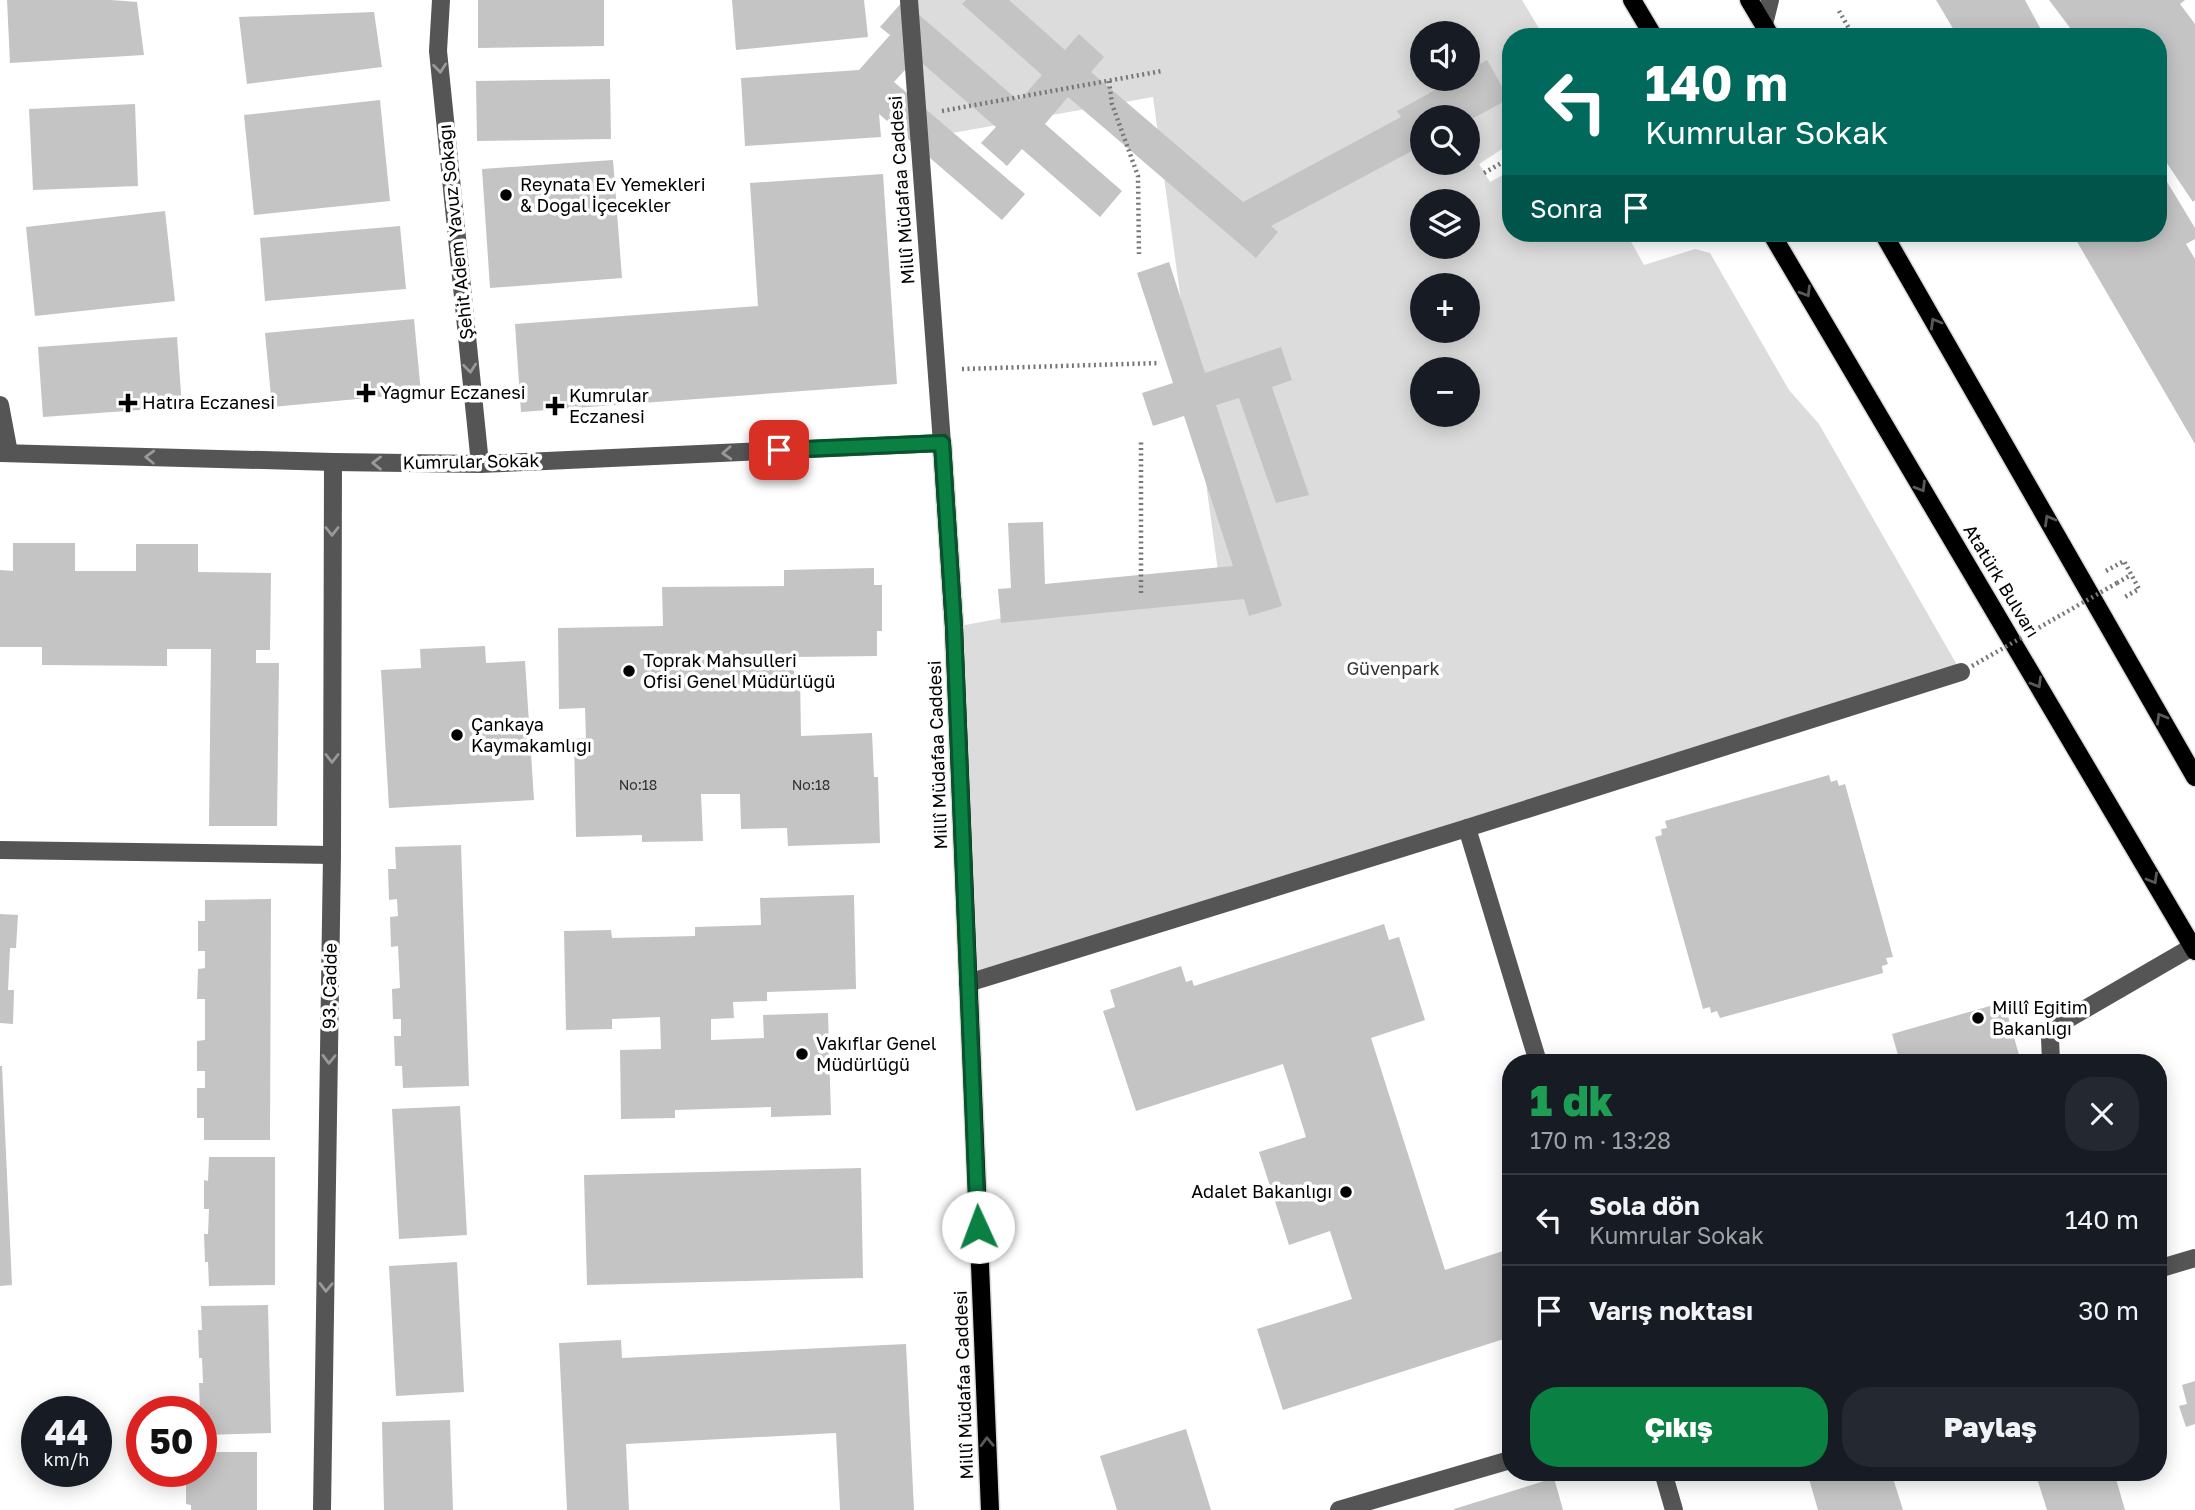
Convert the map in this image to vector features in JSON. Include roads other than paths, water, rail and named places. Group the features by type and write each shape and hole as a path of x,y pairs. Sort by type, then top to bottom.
{"main road":[{"path":"1632,0 1649,28"},
{"path":"1749,0 1766,28"},
{"name":"Atatürk Bulvarı","path":"1776,242 2194,949"},
{"path":"1888,242 2195,777"},
{"name":"Millî Müdafaa Caddesi","path":"942,443 954,627 990,1510"}],"street":[{"name":"Şehit Adem Yavuz Sokağı","path":"441,0 438,51 480,464"},
{"name":"Millî Müdafaa Caddesi","path":"908,0 942,443"},
{"path":"1767,28 1770,0"},
{"path":"0,405 5,453"},
{"name":"Kumrular Sokak","path":"5,453 480,464 942,443"},
{"name":"93. Cadde","path":"322,1510 332,855 332,462"},
{"path":"968,983 1966,669"},
{"path":"1467,828 1536,1054"},
{"path":"0,850 332,855"},
{"path":"2051,1054 2050,1038 2061,1023 2194,949"},
{"path":"2167,1266 2195,1258"},
{"path":"1339,1510 1502,1462"},
{"path":"1666,1481 1674,1510"}],"place":[{"name":"Reynata Ev Yemekleri & Doğal İçecekler","path":"506,195"},
{"name":"Yağmur Eczanesi","path":"366,393"},
{"name":"Hatıra Eczanesi","path":"128,403"},
{"name":"Kumrular Eczanesi","path":"555,406"},
{"name":"Toprak Mahsulleri Ofisi Genel Müdürlüğü","path":"629,671"},
{"name":"Çankaya Kaymakamlığı","path":"457,735"},
{"name":"Millî Eğitim Bakanlığı","path":"1978,1018"},
{"name":"Vakıflar Genel Müdürlüğü","path":"802,1054"},
{"name":"Adalet Bakanlığı","path":"1346,1192"}],"park label":[{"name":"Güvenpark","path":"1393,669"}]}
